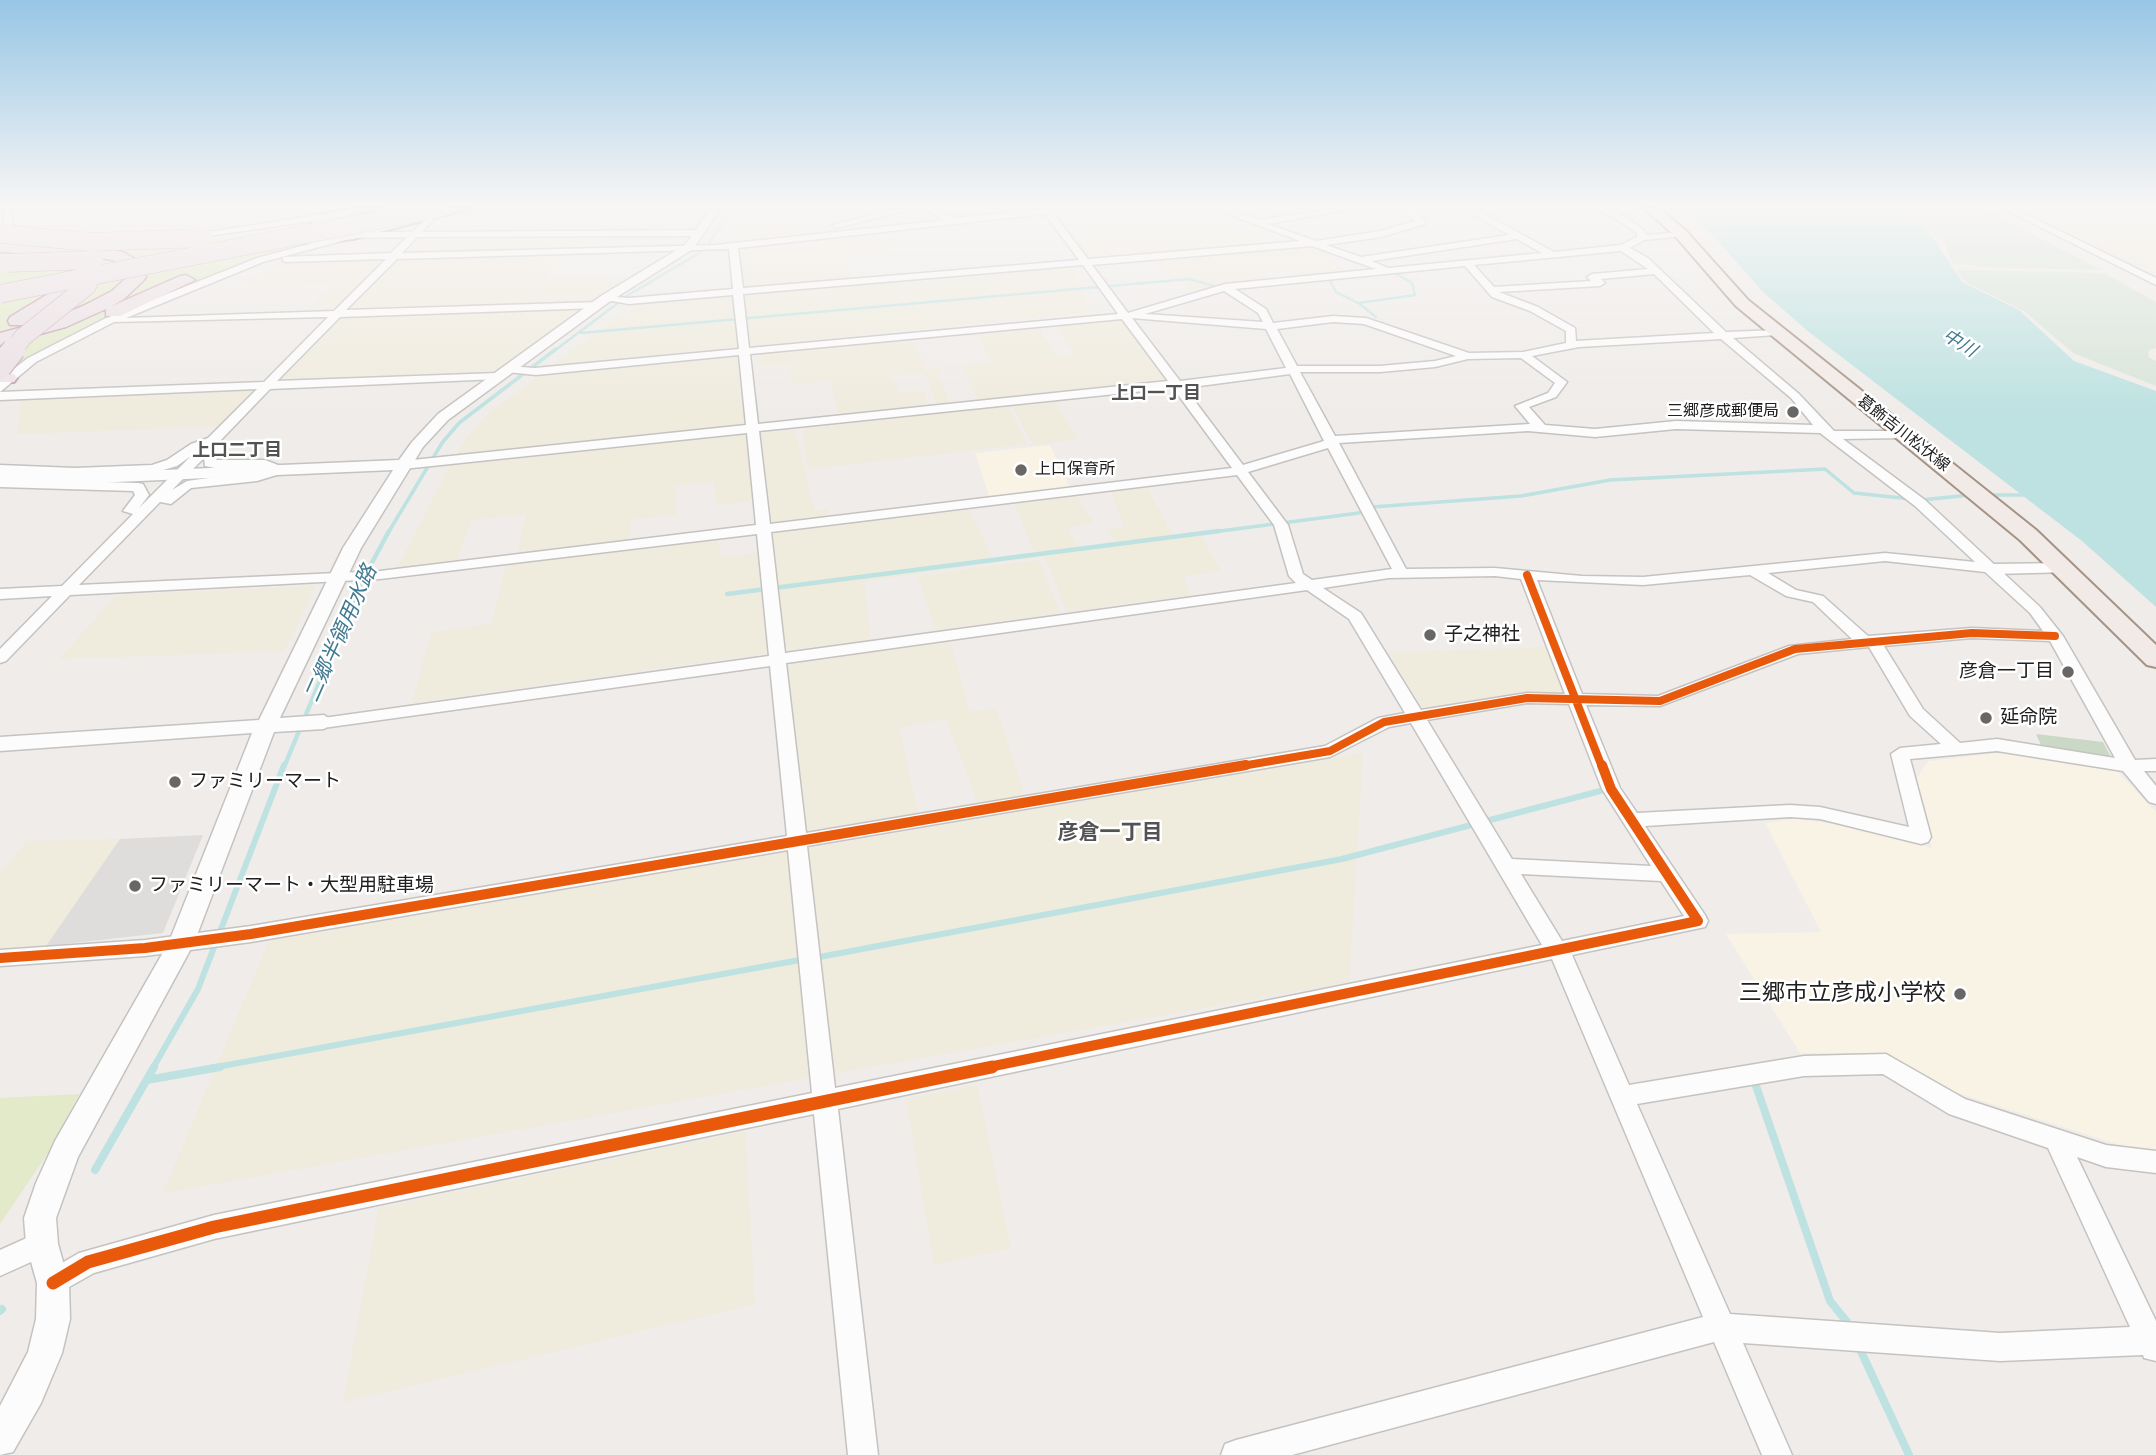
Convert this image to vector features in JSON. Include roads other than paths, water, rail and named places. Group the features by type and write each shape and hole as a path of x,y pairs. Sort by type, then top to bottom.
{"highway":[{"path":"0,330 71,289 83,276"},
{"path":"0,292 86,276"},
{"path":"2,376 23,337 87,286 91,276"},
{"path":"0,339 92,309 127,289 135,276"},
{"path":"0,349 178,276"},
{"path":"2,376 59,337 179,276"}],"main road":[{"name":"葛飾吉川松伏線","path":"1717,276 1776,332 2065,568 2156,659"}],"street":[{"path":"2,376 108,321 220,276"},
{"path":"0,658 373,276"},
{"path":"0,1439 29,1391 45,1353 53,1319 52,1283 42,1244 40,1218 61,1161 181,943 265,728 335,578 417,444 443,417 601,302 644,276"},
{"path":"736,276 823,1103 863,1455"},
{"path":"108,321 629,301 906,276"},
{"path":"1096,276 1281,524 1296,576 1355,616 1558,951 1719,1327 1777,1455"},
{"path":"1126,316 1225,286 1337,276"},
{"path":"1478,276 1490,290 1567,327 1571,330 1571,345"},
{"path":"1490,290 1600,283 1593,276"},
{"path":"1659,276 1721,333 1781,383 1827,432 1903,488 1993,568 2035,610 2055,636 2129,766 2156,797"},
{"path":"1225,286 1262,311 1401,573"},
{"path":"0,396 537,371 1126,316 1271,326 1333,319 1366,320 1401,335 1468,356"},
{"path":"0,475 70,479 403,465 1177,384 1295,369 1380,369 1435,364 1468,356 1523,355 1571,345 1721,333 1776,332"},
{"path":"1523,355 1561,382 1552,395 1521,406 1542,429"},
{"path":"0,594 380,575 1242,471 1333,441 1542,429 1595,433 1665,425 1903,434"},
{"path":"0,469 75,472 153,469 172,463 195,447 212,441"},
{"path":"212,441 219,446 210,457 210,463 220,466 265,464 278,470"},
{"path":"138,517 159,508 174,492 187,485 220,479 257,477 278,470"},
{"path":"0,484 138,486 142,495 128,511 138,517"},
{"path":"0,744 324,722 1401,573 1454,571 1582,580 1643,581 1721,576 1751,569 1885,556 1993,568 2065,568"},
{"path":"1751,569 1791,593 1818,599 1869,640 1916,712 1955,748"},
{"path":"52,1283 88,1262 214,1227 1698,921 1611,789 1527,575"},
{"path":"0,958 181,943 251,934 1330,751 1384,722 1527,698 1666,700 1795,649 1869,640 1972,633 2055,636"},
{"path":"1631,820 1810,812 1842,816 1922,837 1900,754 2009,746 2129,766 2156,765"},
{"path":"1506,866 1665,874"},
{"path":"1622,1096 1804,1066 1886,1065 1958,1107 2106,1156 2156,1162"},
{"path":"1236,1455 1278,1450 1719,1327 2000,1348 2154,1344 2056,1139"},
{"path":"0,1263 42,1244"}],"water":[{"name":"中川","path":"1749,276 1958,276 1962,282 2019,310 2074,361 2156,391 2156,607 2082,541 1809,332 1763,292"}],"waterway":[{"name":"二郷半領用水路","path":"554,351 630,294 661,276"},
{"path":"1359,303 1415,295 1412,283 1400,276"},
{"path":"581,333 1189,279 1225,289"},
{"path":"1329,279 1336,292 1360,304 1376,317"},
{"name":"二郷半領用水路","path":"388,533 442,443 459,423 556,349"},
{"path":"1205,533 1359,513 1372,507 1521,496 1610,480 1825,469 1854,493 1911,499"},
{"path":"1921,500 1970,495"},
{"path":"1987,495 2023,495"},
{"name":"二郷半領用水路","path":"284,767 361,583 389,531"},
{"path":"727,594 1219,531"},
{"name":"二郷半領用水路","path":"153,1068 198,989 284,765"},
{"path":"814,958 1342,859 1604,790"},
{"path":"211,1068 805,959"},
{"name":"二郷半領用水路","path":"95,1170 154,1067"},
{"path":"147,1080 220,1067"},
{"path":"1755,1083 1830,1301 1852,1328"},
{"path":"1859,1347 1909,1455"}],"place":[{"name":"三郷彦成郵便局","path":"1793,412"},
{"name":"上口保育所","path":"1021,470"},
{"name":"子之神社","path":"1430,635"},
{"name":"彦倉一丁目","path":"2068,672"},
{"name":"延命院","path":"1986,718"},
{"name":"ファミリーマート","path":"175,782"},
{"name":"ファミリーマート・大型用駐車場","path":"135,886"},
{"name":"三郷市立彦成小学校","path":"1960,994"}],"district":[{"name":"上口一丁目","path":"1156,395"},
{"name":"上口二丁目","path":"237,452"},
{"name":"彦倉一丁目","path":"1110,834"}]}
